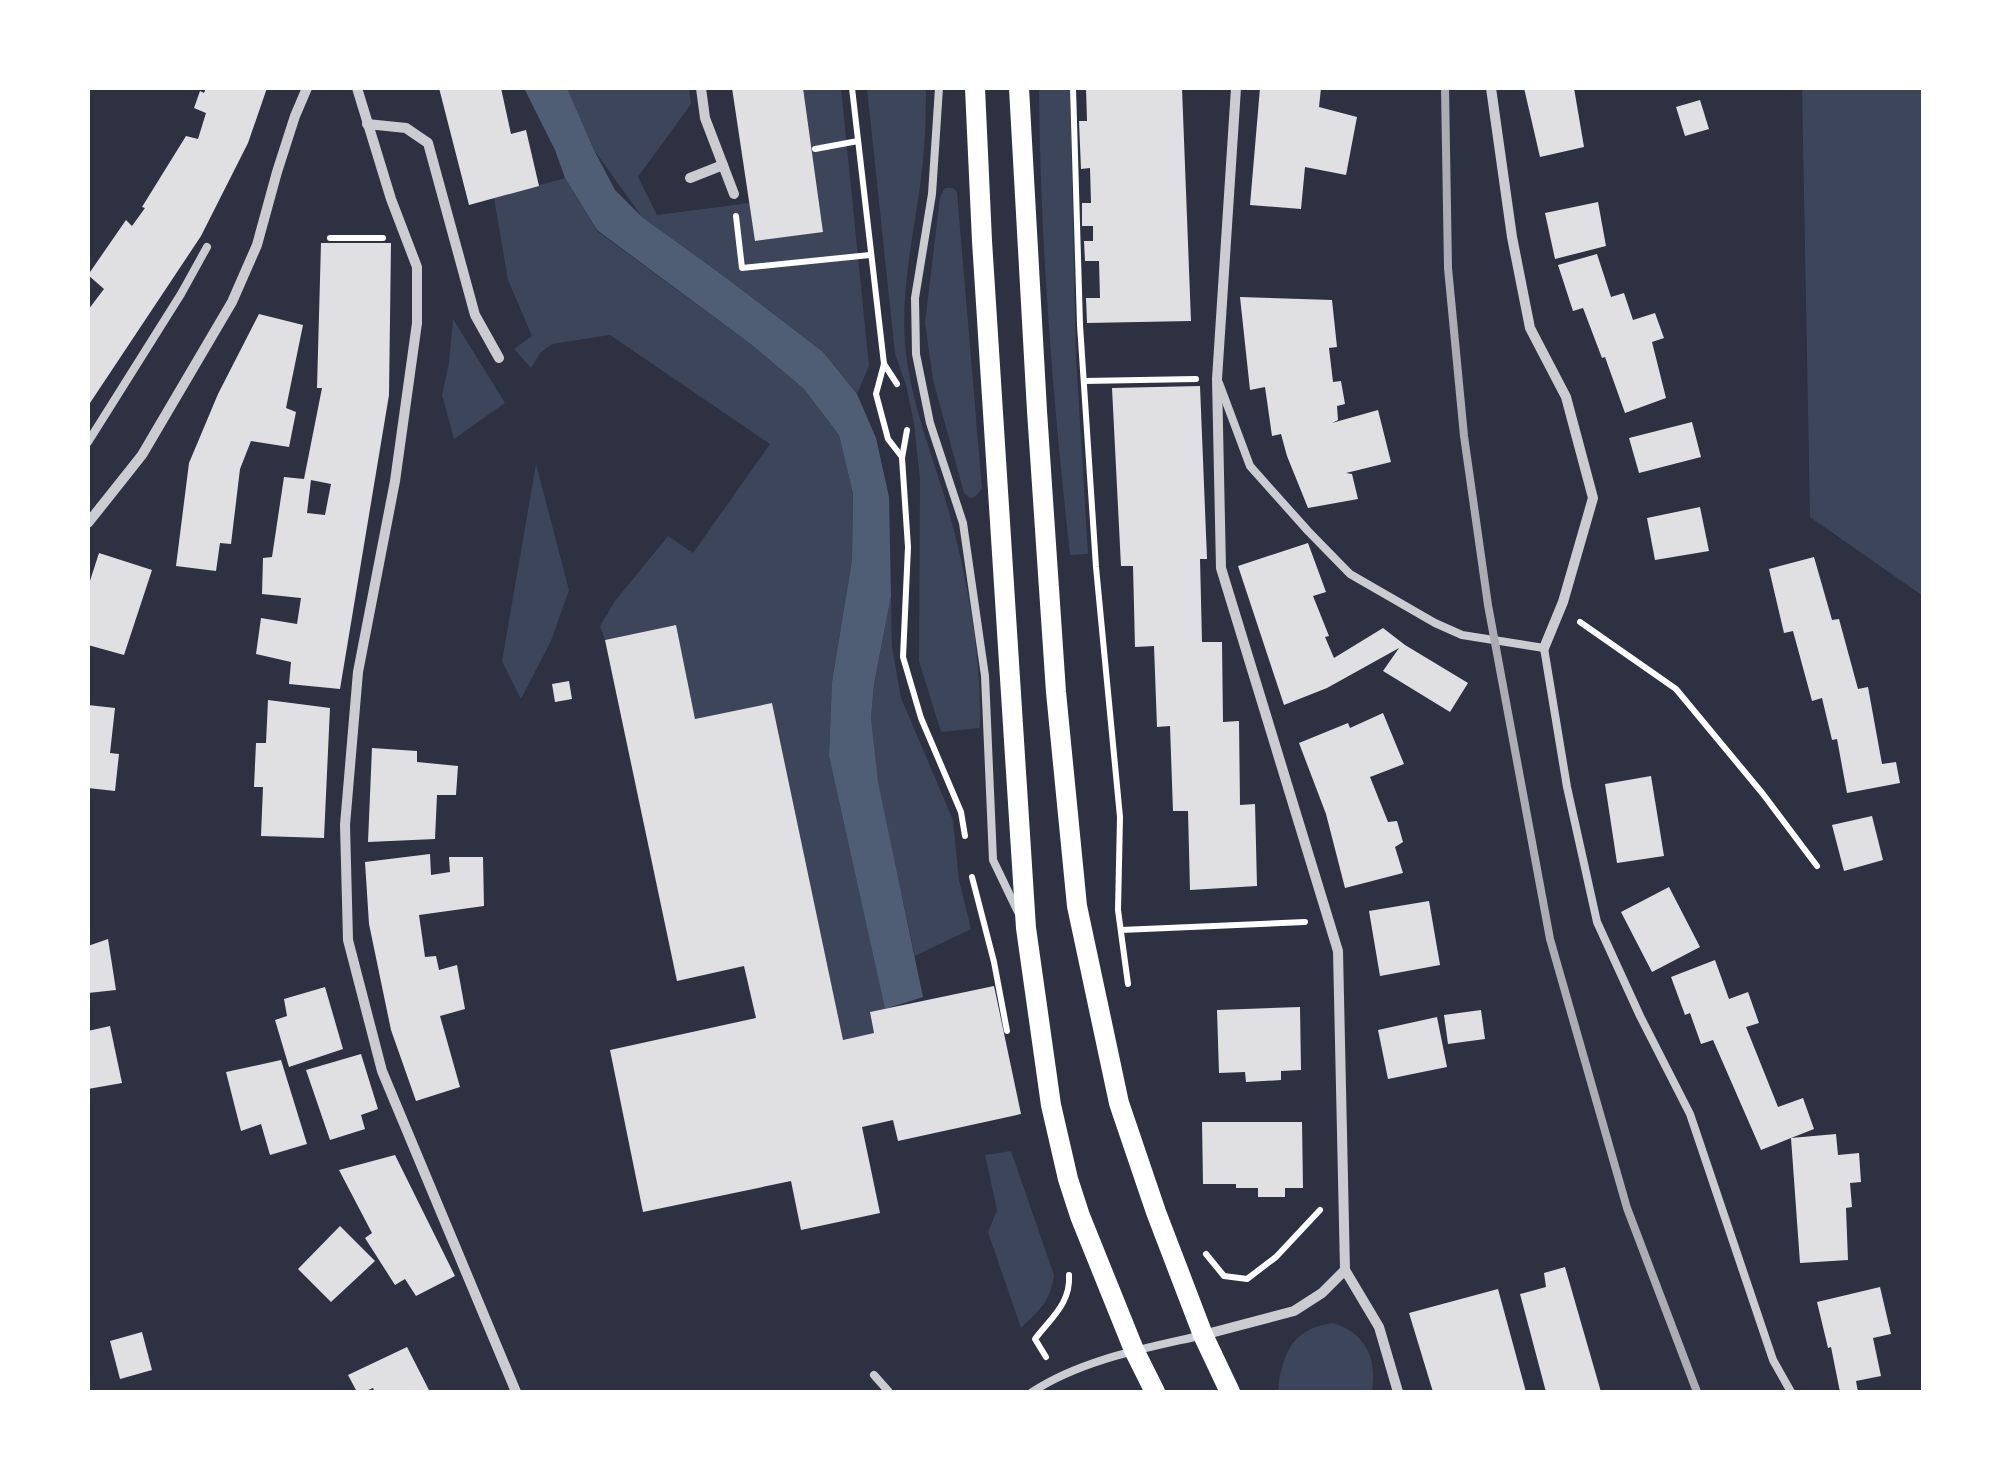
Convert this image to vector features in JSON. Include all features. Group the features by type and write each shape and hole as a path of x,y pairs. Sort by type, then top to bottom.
{"main road":[{"path":"975,88 1026,928 1050,1105 1068,1179 1154,1392"},
{"path":"1019,88 1056,692 1077,906 1119,1103 1203,1335 1230,1392"}],"street":[{"path":"88,523 142,455 232,302 257,244 294,116 307,88"},
{"path":"357,88 417,267 417,323 396,481 358,672 344,825 348,940 382,1071 516,1392"},
{"path":"701,88 706,118 734,194"},
{"path":"1236,88 1217,379 1221,568 1338,951 1345,1270 1379,1328 1398,1392"},
{"path":"1491,88 1512,237 1530,328 1566,397 1593,498 1563,602 1544,648"},
{"path":"367,124 406,128 428,143 475,315 499,358"},
{"path":"690,178 723,165"},
{"path":"1203,1335 1294,1311 1322,1293 1345,1270"}],"lane":[{"path":"939,88 932,194 915,298 916,354 930,423 963,523 968,554 985,676 993,860 1026,928"},
{"path":"88,442 207,247"},
{"path":"1217,379 1250,466 1350,574 1462,636 1544,648 1568,787 1598,922 1690,1114 1773,1360 1790,1392"},
{"path":"1032,1392 1056,1376 1134,1350 1203,1335"},
{"path":"874,1375 889,1392"}],"path":[{"path":"852,88 884,364 876,394 888,440 902,458 908,547 904,657 921,718 945,777"},
{"path":"1073,88 1084,382 1096,567 1120,816 1118,910 1128,985"},
{"path":"815,149 858,142"},
{"path":"736,220 742,268 870,255"},
{"path":"330,238 405,238"},
{"path":"1084,382 1217,379"},
{"path":"1563,602 1582,624 1676,689 1764,794 1817,866"},
{"path":"1121,930 1330,921"},
{"path":"1198,1238 1224,1276 1247,1280 1276,1257 1343,1185"}],"shaded area":[{"path":"524,88 567,88 615,190 642,217 823,352 857,394 876,438 889,497 891,596 871,718 878,782 923,997 885,1009 829,756 832,682 852,560 853,494 839,435 804,389 752,345 597,230 565,178"},
{"path":"567,88 689,88 691,104 638,177 657,215 749,203 756,241 823,231 803,88 841,88 869,366 857,394 823,352 642,217 594,150"},
{"path":"867,88 926,88 905,338 915,402 952,523 969,599 977,651 980,728 941,732 919,661 920,480 914,423 895,354"},
{"path":"1039,88 1070,88 1076,357 1088,554 1070,555 1045,263"},
{"path":"1802,88 1923,88 1923,596 1810,517"},
{"path":"565,178 597,231 752,345 804,389 839,435 853,494 852,560 832,682 829,756 885,1009 870,1012 874,1033 843,1040 772,703 695,719 675,625 605,640 600,626 615,601 668,536 693,553 770,444 610,335 552,344 540,353 531,368 514,349 532,336 508,280 494,198"},
{"path":"945,188 957,192 982,489 970,498 964,493 933,380 925,323 940,197"},
{"path":"453,319 505,403 454,439 442,395"},
{"path":"536,464 569,590 551,641 521,699 502,661"},
{"path":"891,596 892,647 901,698 953,820 959,880 971,929 915,956 877,782 871,718"},
{"path":"1011,1151 1054,1275 1047,1299 1021,1328 988,1232 997,1210 985,1155"},
{"path":"1333,1323 1354,1334 1367,1349 1373,1369 1372,1392 1279,1392 1282,1368 1299,1336"}],"building":[{"path":"206,88 267,88 248,143 201,236 88,406 88,310 104,289 88,275 126,220 132,226 145,208 142,207 186,136 198,139 206,113 194,108 200,91 204,93"},
{"path":"439,88 501,88 511,134 526,130 539,186 469,205"},
{"path":"732,88 803,88 823,232 755,241"},
{"path":"1086,88 1182,88 1191,321 1087,323 1086,298 1100,298 1099,261 1085,261 1084,241 1093,241 1093,226 1082,226 1082,203 1091,203 1090,168 1081,169 1079,121 1087,121"},
{"path":"1260,88 1321,88 1319,107 1357,117 1346,175 1305,167 1301,209 1250,205"},
{"path":"1524,88 1574,88 1584,147 1540,157"},
{"path":"1700,100 1709,129 1685,136 1676,107"},
{"path":"1598,202 1606,246 1555,259 1545,213"},
{"path":"321,243 391,243 389,395 340,689 289,684 291,662 256,654 261,618 297,624 301,598 262,594 263,558 272,557 284,477 304,479 322,388 317,388","holes":["311,480 331,484 325,515 307,513"]},
{"path":"1597,254 1611,297 1624,293 1633,320 1655,313 1664,338 1652,342 1666,398 1625,413 1583,308 1573,311 1558,265"},
{"path":"1240,297 1332,300 1337,347 1329,348 1333,382 1341,381 1345,404 1337,406 1338,420 1332,423 1378,410 1391,462 1346,473 1352,474 1358,499 1308,508 1281,434 1272,436 1265,387 1250,390"},
{"path":"259,314 303,325 286,408 296,412 289,447 251,441 240,469 231,544 220,543 216,571 176,566 189,463 218,394"},
{"path":"1200,386 1207,559 1200,559 1202,642 1222,642 1223,722 1239,721 1240,805 1255,804 1257,886 1190,890 1188,811 1173,811 1170,726 1157,727 1154,646 1135,647 1133,566 1121,566 1112,388"},
{"path":"1692,422 1701,457 1639,473 1629,438"},
{"path":"1700,507 1709,551 1655,560 1647,518"},
{"path":"1308,543 1326,592 1313,596 1334,658 1383,628 1468,683 1450,712 1383,671 1399,648 1327,688 1284,705 1238,566"},
{"path":"99,553 152,570 124,655 88,645 88,587"},
{"path":"1814,557 1832,620 1839,619 1858,689 1868,687 1882,764 1896,762 1900,783 1847,793 1837,739 1832,740 1822,698 1812,701 1793,631 1784,633 1769,569"},
{"path":"676,625 695,719 772,703 843,1040 874,1033 870,1012 994,986 1021,1114 898,1141 893,1120 862,1127 880,1213 801,1230 791,1181 643,1212 610,1050 756,1018 744,966 677,981 605,640"},
{"path":"569,681 572,699 555,702 552,684"},
{"path":"268,700 330,708 324,838 261,836 263,787 254,787 256,743 266,743"},
{"path":"88,705 115,708 110,753 119,754 115,791 88,788"},
{"path":"1383,713 1404,764 1370,777 1388,822 1397,821 1403,842 1395,847 1403,873 1345,888 1326,814 1299,743 1348,723 1350,728"},
{"path":"372,748 417,751 417,762 458,766 456,795 437,795 435,839 368,842"},
{"path":"1651,776 1664,856 1617,863 1605,784"},
{"path":"1872,816 1883,860 1844,871 1832,825"},
{"path":"430,854 431,875 450,872 449,857 483,857 484,906 419,915 425,957 436,956 439,970 457,965 465,1009 440,1016 460,1087 416,1101 391,1030 369,924 365,862"},
{"path":"1669,887 1700,947 1652,972 1621,912"},
{"path":"1429,901 1440,965 1380,976 1369,911"},
{"path":"108,939 116,990 88,993 88,946"},
{"path":"1715,960 1729,999 1748,992 1759,1023 1746,1027 1778,1107 1803,1098 1814,1129 1761,1150 1713,1040 1701,1044 1671,977"},
{"path":"325,987 343,1049 289,1067 275,1020 287,1016 284,999"},
{"path":"1300,1007 1301,1070 1281,1071 1281,1080 1246,1082 1245,1072 1219,1073 1217,1010"},
{"path":"1481,1010 1485,1039 1448,1044 1444,1015"},
{"path":"1437,1017 1447,1067 1388,1079 1378,1030"},
{"path":"110,1026 122,1083 88,1089 88,1031"},
{"path":"361,1054 378,1109 361,1115 365,1129 330,1140 306,1070"},
{"path":"281,1060 307,1144 270,1155 261,1124 241,1131 226,1072"},
{"path":"1202,1122 1302,1122 1303,1188 1285,1188 1285,1197 1258,1197 1258,1188 1203,1184"},
{"path":"1836,1134 1838,1155 1859,1153 1861,1182 1850,1183 1852,1207 1846,1208 1848,1260 1800,1263 1791,1138"},
{"path":"395,1155 455,1276 416,1296 405,1279 395,1285 365,1238 372,1233 339,1170"},
{"path":"340,1226 375,1261 331,1302 298,1269"},
{"path":"1565,1267 1601,1392 1546,1392 1520,1294 1546,1287 1544,1273"},
{"path":"1880,1287 1891,1334 1873,1338 1881,1376 1856,1381 1858,1392 1840,1392 1817,1302"},
{"path":"1498,1289 1526,1392 1433,1392 1409,1313"},
{"path":"142,1332 152,1370 120,1379 110,1341"},
{"path":"407,1347 430,1392 375,1392 373,1388 357,1392 348,1375"}],"railway":[{"path":"1445,88 1448,268 1464,436 1488,605 1550,939 1627,1208 1697,1392"}]}
